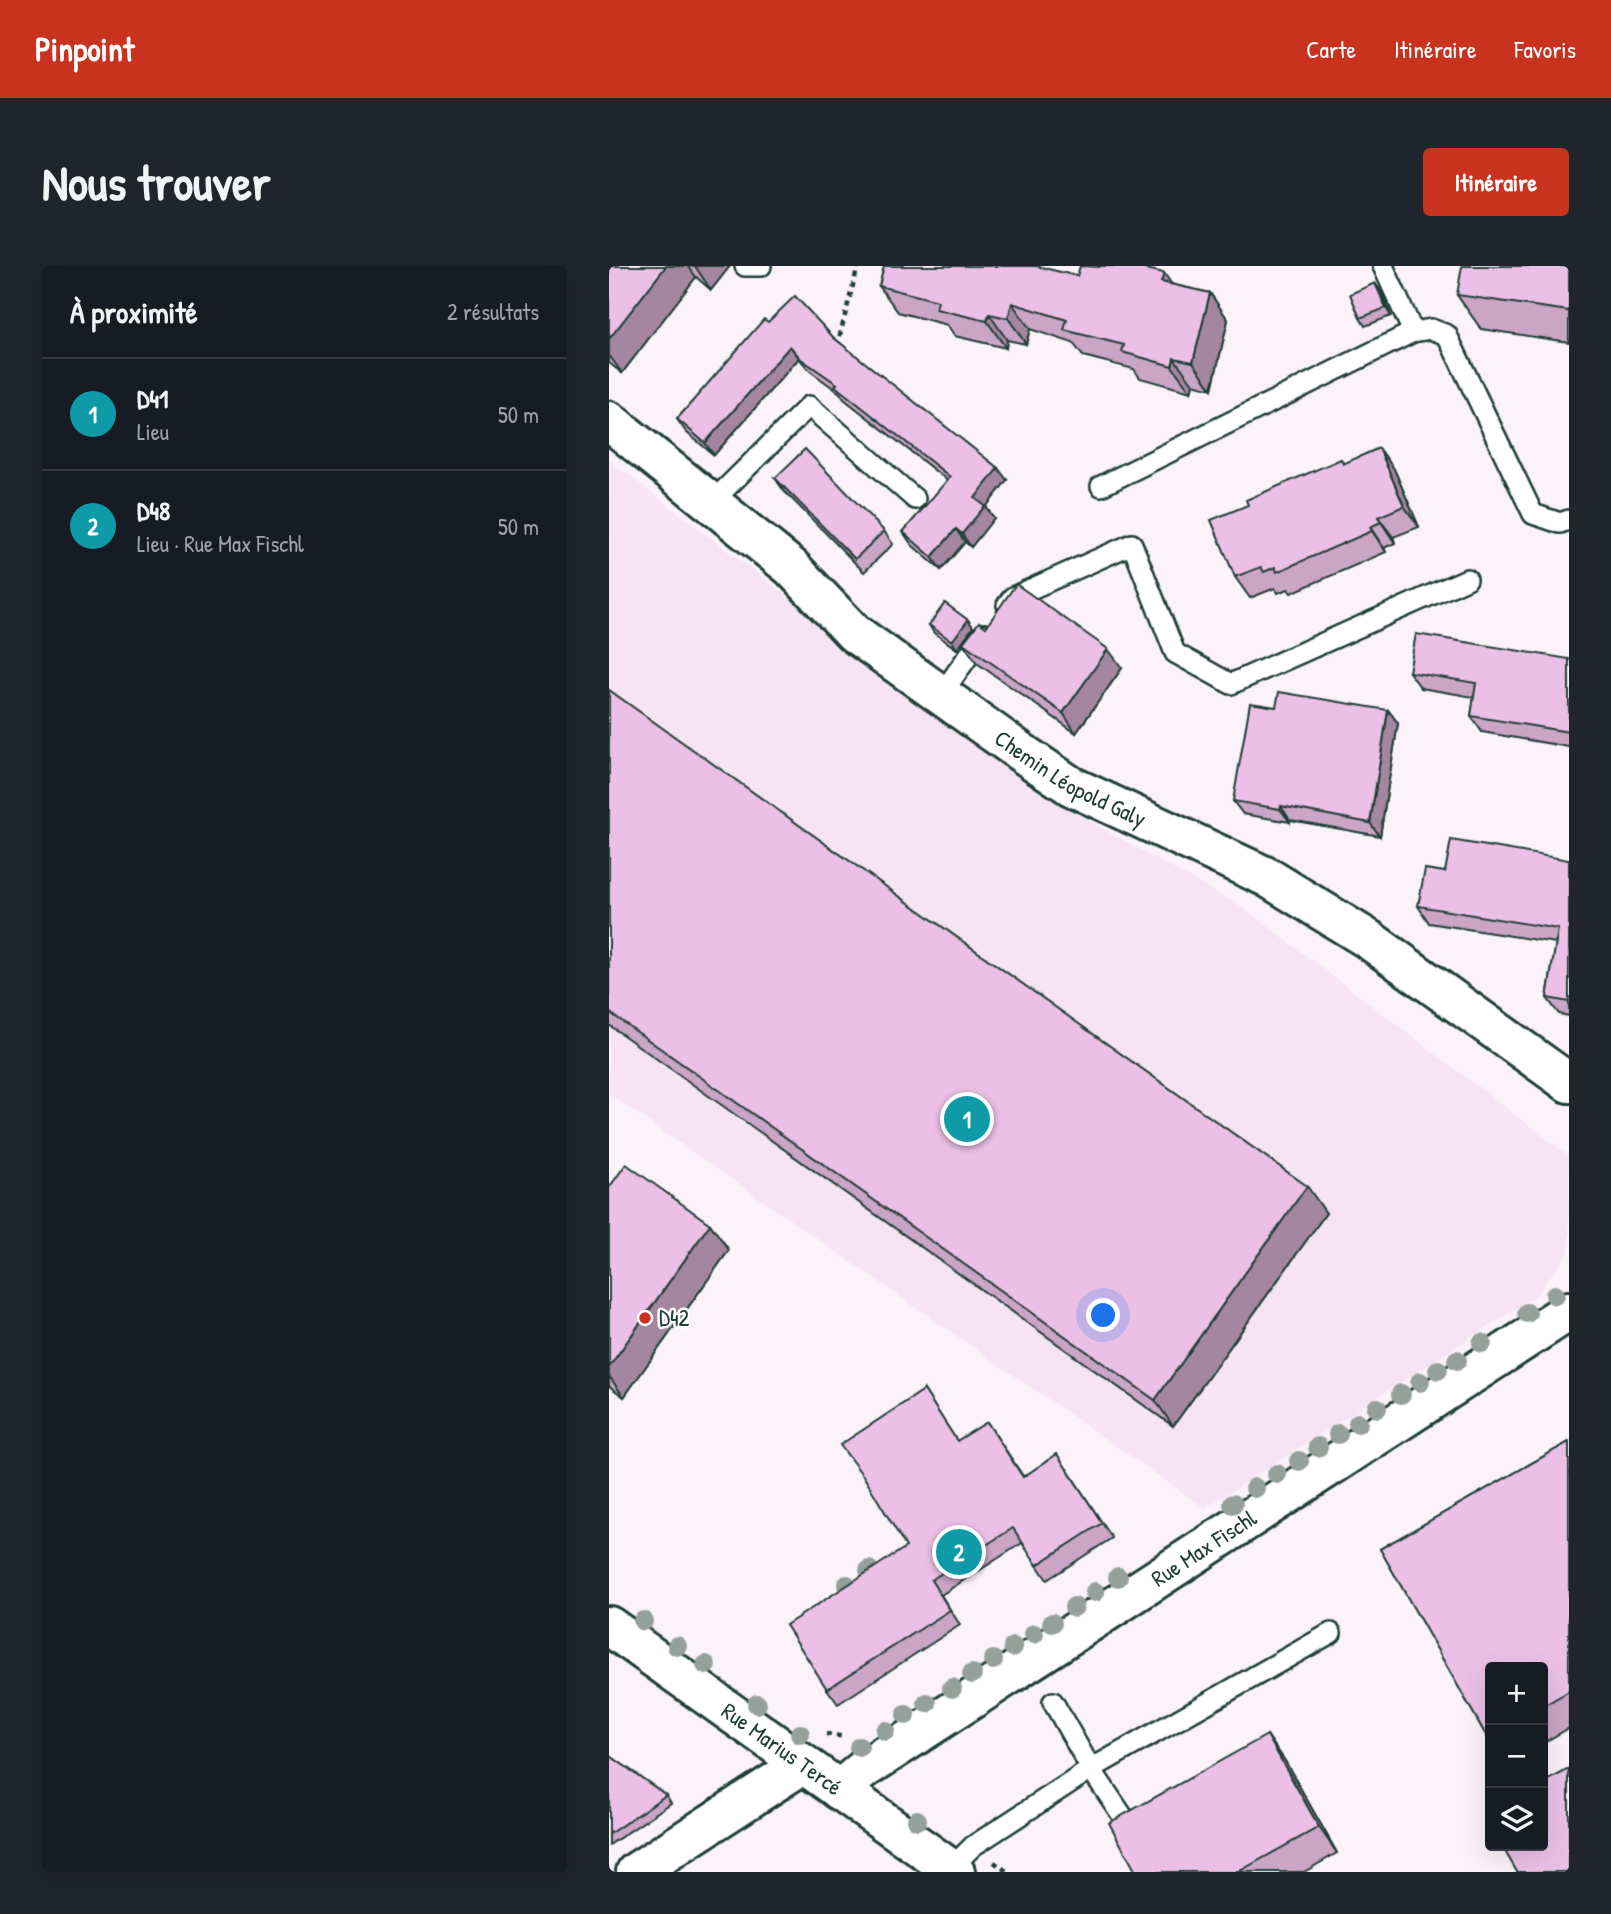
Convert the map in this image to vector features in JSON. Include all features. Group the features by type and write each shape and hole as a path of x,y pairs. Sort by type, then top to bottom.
{"street":[{"name":"Chemin Léopold Galy","path":"609,421 791,567 854,633 940,696 1071,786 1267,877 1368,939 1569,1083"},
{"name":"Rue Max Fischl","path":"839,1790 864,1769 1569,1311"},
{"name":"Rue Marius Tercé","path":"609,1626 812,1748 839,1790 953,1870"},
{"path":"636,1872 812,1748"}],"lane":[{"path":"745,266 761,266"},
{"path":"1384,266 1413,332"},
{"path":"1101,486 1413,332 1431,329 1447,335 1533,514 1560,523 1569,520"},
{"path":"711,503 809,406 915,499"},
{"path":"940,696 974,646 1013,597 1132,544 1175,653 1231,684 1467,579"},
{"path":"953,1870 973,1846 1091,1769 1331,1633"},
{"path":"1053,1702 1091,1769 1132,1830"}],"path":[{"path":"832,354 838,345 858,266"},
{"path":"812,1748 852,1738"}],"shaded area":[{"path":"609,460 1054,801 1246,910 1569,1156 1569,1252 1535,1296 1205,1508 609,1094"}],"building":[{"path":"609,266 666,266 609,339"},
{"path":"884,266 1036,266 1077,276 1080,266 1133,266 1164,273 1161,282 1210,293 1193,362 1174,358 1172,366 1122,352 1124,345 1064,330 1067,320 1012,303 1008,318 989,314 987,321 936,309 938,301 879,286"},
{"path":"1462,266 1569,266 1569,311 1457,295"},
{"path":"1375,283 1386,308 1360,318 1350,294"},
{"path":"795,296 834,338 998,468 975,498 985,506 962,534 956,529 932,557 903,532 950,477 835,386 837,384 801,359 790,346 705,443 677,419 764,319 768,322"},
{"path":"1379,448 1404,506 1378,517 1381,522 1370,527 1372,531 1277,572 1275,567 1264,572 1261,567 1235,577 1211,520 1248,505 1246,500 1341,459 1343,464"},
{"path":"805,449 884,531 855,559 775,478"},
{"path":"1016,584 1108,649 1063,713 963,643 979,622 986,627"},
{"path":"945,603 968,620 952,641 929,625"},
{"path":"1416,634 1569,659 1569,732 1471,716 1476,683 1409,672"},
{"path":"609,690 1307,1186 1155,1400 609,1012"},
{"path":"1279,692 1388,710 1370,823 1281,806 1280,809 1233,801 1250,703 1276,707"},
{"path":"1451,840 1569,860 1569,1002 1547,998 1558,929 1418,906 1425,869 1445,872"},
{"name":"D42","path":"626,1164 710,1224 609,1367 609,1188"},
{"path":"924,1390 957,1441 987,1422 1023,1477 1057,1454 1102,1523 1037,1565 1013,1528 931,1580 950,1610 827,1689 786,1625 906,1547 864,1477 840,1445"},
{"path":"1569,1442 1569,1691 1548,1703 1548,1662 1485,1662 1485,1733 1380,1549"},
{"path":"1267,1735 1319,1827 1238,1872 1136,1872 1109,1823"},
{"path":"609,1755 666,1795 609,1834"},
{"path":"1569,1769 1569,1872 1517,1872 1505,1851 1548,1851 1548,1780"}],"place":[{"name":"D41","path":"967,1119"},
{"name":"D42","path":"645,1318"},
{"name":"D48","path":"959,1552"}]}
